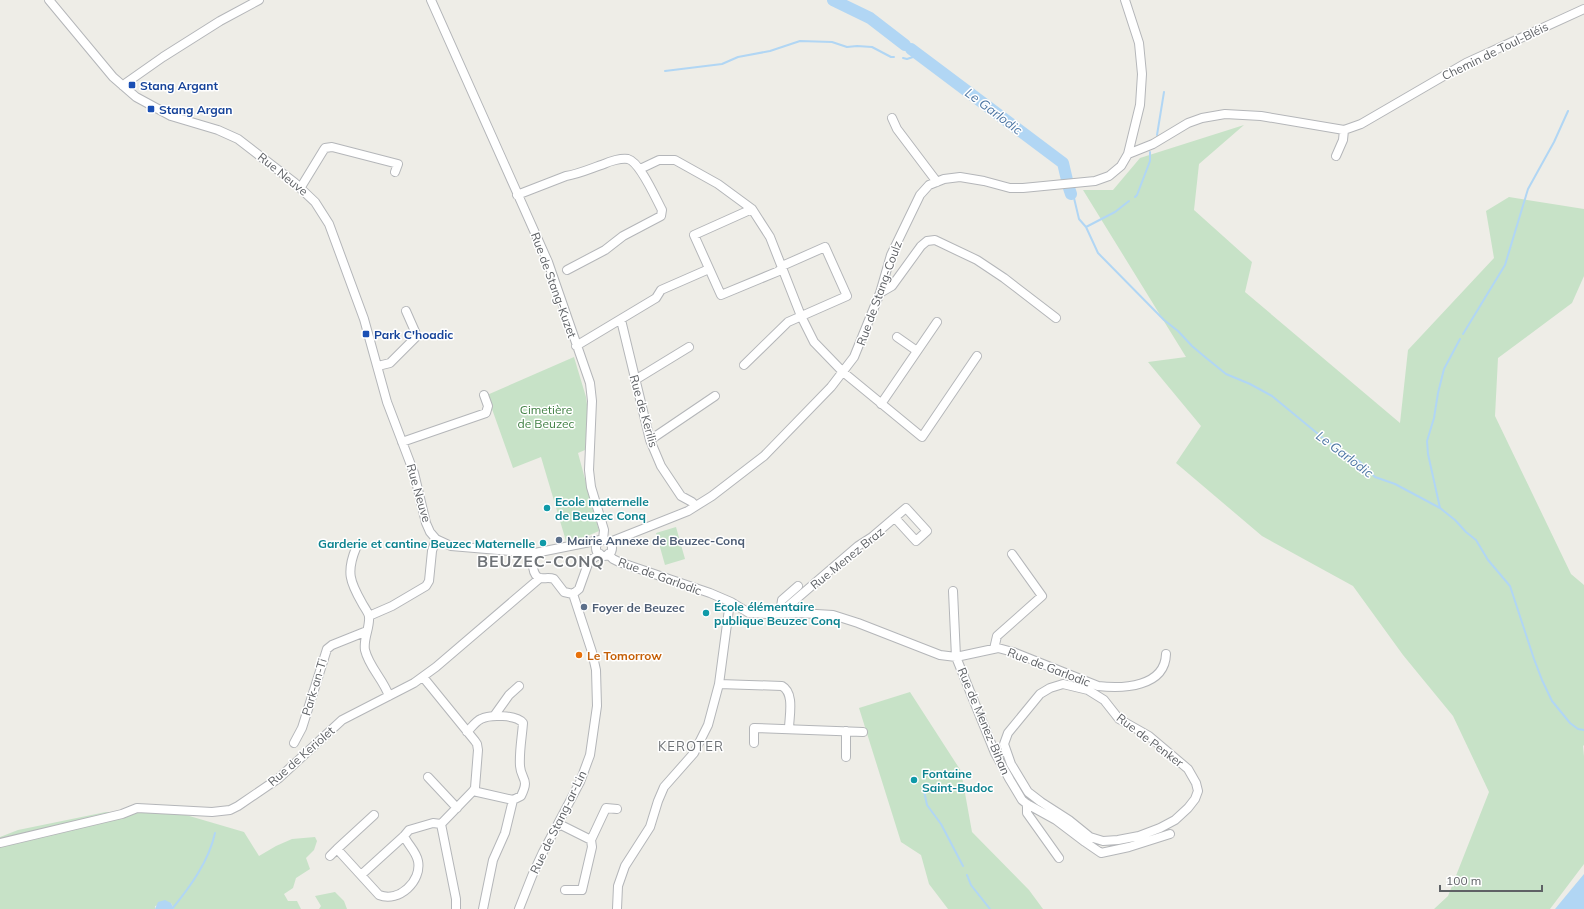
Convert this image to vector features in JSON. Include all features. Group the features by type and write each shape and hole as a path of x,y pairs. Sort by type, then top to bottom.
{"street":[{"name":"Rue Neuve","path":"49,0 123,86 146,103 171,116 218,130 238,139 301,187 315,202 329,224 364,319 387,402 414,473 426,523 430,532 436,539"},
{"path":"123,86 163,57 259,0"},
{"name":"Rue de Stang-Kuzet","path":"431,0 548,262 590,384 592,401 589,470 592,487 604,530 604,541"},
{"path":"1124,0 1139,43 1142,74 1140,105 1128,154"},
{"name":"Chemin de Toul-Bléis","path":"1128,154 1153,144 1188,123 1202,118 1225,114 1260,116 1344,130 1361,124 1466,63 1584,9"},
{"path":"892,118 898,130 937,182"},
{"path":"1336,156 1343,140 1344,130"},
{"path":"301,187 323,151 328,147 398,164 395,172"},
{"name":"Rue de Stang-Coulz","path":"535,554 604,541 681,513 712,496 764,456 826,392 854,357 880,293 891,255 920,195 929,185 944,179 960,177 984,181 1004,187 1023,188 1095,181 1109,176 1121,166 1128,154"},
{"path":"517,195 610,161 628,159 640,170 662,210 661,216 623,236 605,250 567,270"},
{"path":"640,170 659,160 674,160 718,184 752,209 770,236 801,316 814,342 843,372 922,437 977,356"},
{"path":"744,365 788,322 847,296 825,247 782,266 779,271 721,295 694,235 752,209"},
{"path":"880,293 892,286 921,246 927,241 935,240 976,260 1004,278 1056,318"},
{"path":"576,346 656,298 661,290 709,269"},
{"path":"378,366 390,363 417,336 406,311"},
{"name":"Rue de Kerilis","path":"621,320 650,440 661,466 681,496 696,506"},
{"path":"881,404 936,322"},
{"path":"897,337 917,351"},
{"path":"635,380 689,347"},
{"path":"402,442 486,413 488,406 484,395"},
{"path":"650,440 715,396"},
{"path":"681,496 681,513"},
{"name":"Rue Menez Braz","path":"780,613 858,546 872,537 895,518"},
{"path":"369,616 392,606 426,586 429,581 432,550 436,539 451,546 535,554 532,560 535,572 540,578 554,579 564,592 573,594 579,589 589,561 604,554 612,548 604,541 596,546 597,551 604,554"},
{"path":"356,548 350,562 350,572 354,587 369,616 365,649 369,661 385,685 389,696"},
{"name":"Rue de Garlodic","path":"604,554 619,562 731,602 749,613 832,615 872,628 934,653 956,657 994,649 1013,652 1098,686 1111,688 1131,686 1147,682 1156,676 1166,663 1166,654"},
{"path":"994,649 997,636 1042,596 1012,554"},
{"name":"Rue de Keriolet","path":"0,843 122,814 137,808 164,808 200,812 230,810 279,778 342,720 423,677 540,578"},
{"path":"780,613 782,600 798,586"},
{"name":"Rue de Menez-Bihan","path":"953,591 956,657 996,753 1022,800 1056,820 1101,853 1129,847 1170,834"},
{"name":"Rue de Stang-ar-Lin","path":"519,909 532,876 580,782 586,767 592,741 597,706 597,678 594,662 573,594"},
{"path":"617,909 616,896 621,876 650,828 664,787 686,764 701,741 708,725 719,684 731,602"},
{"name":"Park-an-Ti","path":"294,742 302,728 326,649 332,645 366,632"},
{"path":"1062,672 1063,684"},
{"path":"423,677 477,744 478,750 476,782 473,792 441,824"},
{"path":"719,684 782,686 786,688 790,695 789,729"},
{"name":"Rue de Penker","path":"1063,684 1088,690 1104,700 1119,719 1149,736 1188,769 1196,783 1198,791 1195,799 1188,808 1175,820 1160,828 1139,836 1103,841 1090,837 1069,820 1028,792 1011,764 1004,744 1008,732 1040,694 1050,688 1063,684"},
{"path":"494,716 509,695 519,686"},
{"path":"467,732 481,719 494,716 517,718 523,723 520,765 526,781 524,791 521,796 513,800 473,792"},
{"path":"754,743 754,728 863,732"},
{"path":"846,731 846,757"},
{"path":"428,777 456,808"},
{"path":"483,909 493,860 505,833 513,800"},
{"path":"1027,804 1028,813 1059,858"},
{"path":"565,890 582,890 592,847 591,840 606,808 617,809"},
{"path":"330,856 374,815"},
{"path":"360,875 409,830 433,823 441,824"},
{"path":"441,824 456,898 456,909"},
{"path":"559,824 591,840"},
{"path":"338,848 379,895 386,898 399,896 412,885 419,872 418,860 414,850 406,841 404,836"}],"green space":[{"path":"1244,125 1199,164 1194,210 1252,262 1245,292 1400,423 1408,350 1494,258 1486,211 1509,197 1584,209 1584,276 1572,303 1498,358 1495,416 1571,574 1584,585 1584,864 1550,909 1434,909 1448,896 1489,792 1453,716 1403,655 1353,586 1262,536 1176,463 1201,426 1148,362 1186,357 1083,190 1113,190 1140,158"},
{"name":"Cimetière de Beuzec","path":"574,357 586,397 588,412 585,450 578,453 599,531 585,537 566,541 541,457 513,468 487,395"},
{"path":"676,527 685,559 665,565 656,533"},
{"path":"910,692 961,771 972,832 1029,890 1043,909 948,909 929,884 921,855 901,842 859,708"},
{"path":"106,812 163,812 186,815 244,832 259,856 292,839 315,837 317,841 314,850 306,858 310,869 296,878 293,888 284,894 288,901 297,901 301,909 174,909 171,903 155,906 155,909 0,909 0,837 18,830"},
{"path":"335,892 344,901 347,909 319,909 321,906 315,896"}],"water":[{"path":"1584,874 1584,909 1555,909"},
{"path":"165,900 171,903 174,909 155,909 158,902"}],"waterway":[{"name":"Le Garlodic","path":"833,0 870,18 905,45"},
{"path":"665,71 722,64 738,57 770,51 800,41 832,42 847,47 872,47 891,57 894,57"},
{"name":"Le Garlodic","path":"911,49 1063,163 1067,180"},
{"path":"903,58 907,59 919,55"},
{"path":"1157,135 1164,92"},
{"path":"1463,334 1505,265 1528,189 1554,142 1568,111"},
{"path":"1135,197 1150,161 1150,152"},
{"name":"Le Garlodic","path":"1069,188 1071,194"},
{"name":"Le Garlodic","path":"1074,198 1079,219 1086,227 1098,253 1164,320 1178,331 1192,346 1226,374 1250,384 1272,396 1329,443 1359,461 1375,477 1395,484 1440,508 1476,540 1488,560 1510,586 1534,659 1552,701 1570,723 1578,729 1584,730"},
{"path":"1086,227 1115,212 1129,201"},
{"path":"1440,508 1428,454 1427,441 1434,418 1444,369 1460,339"},
{"path":"923,786 927,805 941,824 963,866"},
{"path":"172,909 192,883 204,864 215,833"},
{"path":"967,875 971,885 990,909"}],"place":[{"name":"Stang Argant","path":"132,85"},
{"name":"Stang Argan","path":"151,109"},
{"name":"Park C'hoadic","path":"366,334"},
{"name":"Ecole maternelle de Beuzec Conq","path":"547,508"},
{"name":"Mairie Annexe de Beuzec-Conq","path":"559,540"},
{"name":"Garderie et cantine Beuzec Maternelle","path":"543,543"},
{"name":"Foyer de Beuzec","path":"584,607"},
{"name":"École élémentaire publique Beuzec Conq","path":"706,613"},
{"name":"Le Tomorrow","path":"579,655"},
{"name":"Fontaine Saint-Budoc","path":"914,780"}],"district":[{"name":"BEUZEC-CONQ","path":"541,561"},
{"name":"KEROTER","path":"691,746"}]}
